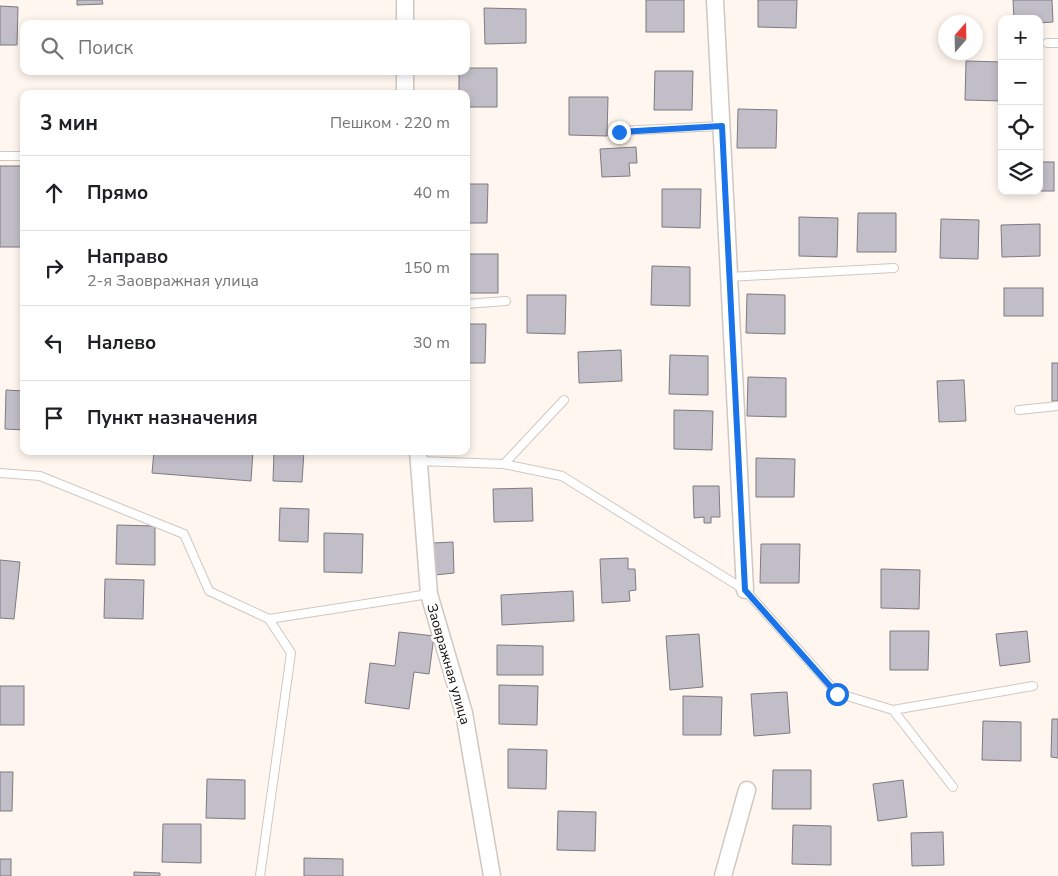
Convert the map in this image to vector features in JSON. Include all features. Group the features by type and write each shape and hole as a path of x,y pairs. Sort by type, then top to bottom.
{"street":[{"path":"405,0 405,20"},
{"path":"715,0 745,590"},
{"path":"405,75 405,90"},
{"name":"Заовражная улица","path":"419,456 429,594 464,713 492,876"},
{"path":"723,876 748,790"}],"lane":[{"path":"1047,43 1058,42"},
{"path":"619,132 722,126"},
{"path":"0,156 20,156"},
{"path":"729,277 894,268"},
{"path":"470,304 506,301"},
{"path":"504,464 564,400"},
{"path":"1019,410 1058,406"},
{"path":"419,456 504,464 562,476 745,590 837,694 893,710 1033,686"},
{"path":"0,473 40,476 184,534 209,591 269,619 291,653 260,876"},
{"path":"269,619 429,594"},
{"path":"893,710 953,787"}],"building":[{"path":"77,0 102,0 103,4 77,5"},
{"path":"646,0 684,0 684,32 646,32"},
{"path":"758,0 797,0 796,28 758,27"},
{"path":"1013,0 1052,0 1053,22 1043,23 1043,15 1014,15"},
{"path":"0,6 18,7 17,45 0,45"},
{"path":"484,8 526,9 526,43 485,44"},
{"path":"966,61 998,62 998,101 965,100"},
{"path":"470,68 497,68 497,107 470,107 470,90 459,90 459,75 470,75"},
{"path":"655,71 693,71 692,110 654,110"},
{"path":"569,97 608,97 607,136 569,135"},
{"path":"738,109 777,110 776,148 737,148"},
{"path":"636,147 637,163 629,163 630,176 602,177 600,149"},
{"path":"1043,162 1054,162 1054,191 1043,191"},
{"path":"0,166 20,166 20,247 0,247"},
{"path":"470,184 488,184 487,223 470,223"},
{"path":"662,189 701,189 700,228 662,227"},
{"path":"858,213 896,213 896,252 857,252"},
{"path":"799,217 838,218 837,257 799,256"},
{"path":"941,219 979,220 978,259 940,258"},
{"path":"1040,224 1040,256 1002,257 1001,225"},
{"path":"470,254 498,254 498,293 470,293"},
{"path":"652,266 690,267 690,306 651,305"},
{"path":"1004,288 1043,288 1043,316 1004,316"},
{"path":"747,294 785,295 785,334 746,333"},
{"path":"527,295 566,295 565,334 527,333"},
{"path":"470,324 486,324 485,363 470,363"},
{"path":"621,350 622,381 579,383 578,352"},
{"path":"670,355 708,356 708,395 669,394"},
{"path":"1052,363 1058,363 1058,401 1052,401"},
{"path":"748,377 786,378 786,417 747,416"},
{"path":"964,380 966,421 939,422 937,381"},
{"path":"6,390 20,391 20,430 5,429"},
{"path":"674,410 713,411 712,450 674,449"},
{"path":"154,455 253,455 251,481 152,473"},
{"path":"274,455 304,455 302,482 273,481"},
{"path":"756,458 795,459 794,497 756,497"},
{"path":"693,486 719,486 720,517 711,517 711,523 704,523 704,517 694,518"},
{"path":"532,488 533,521 494,522 493,489"},
{"path":"280,508 309,509 308,542 279,541"},
{"path":"117,525 155,526 155,565 116,564"},
{"path":"324,533 363,534 362,573 324,572"},
{"path":"453,542 454,573 435,575 433,543"},
{"path":"761,544 800,544 799,583 760,583"},
{"path":"628,558 628,569 635,569 636,590 629,591 630,601 602,603 600,559"},
{"path":"0,560 20,562 14,619 0,618"},
{"path":"881,569 920,570 919,609 881,608"},
{"path":"105,579 144,580 143,619 104,618"},
{"path":"573,591 574,621 502,625 501,595"},
{"path":"890,631 929,631 928,670 890,670"},
{"path":"1027,631 1030,662 1000,666 996,634"},
{"path":"399,632 434,636 429,674 414,672 409,709 365,703 370,663 395,666"},
{"path":"699,634 703,687 670,690 666,636"},
{"path":"497,645 543,646 543,675 497,675"},
{"path":"499,685 538,686 537,725 499,724"},
{"path":"0,686 24,686 24,725 0,725"},
{"path":"787,692 790,733 754,736 751,694"},
{"path":"683,696 722,697 721,735 683,735"},
{"path":"1052,719 1058,719 1058,758 1051,757"},
{"path":"983,721 1021,722 1021,761 982,760"},
{"path":"508,749 547,750 546,789 508,788"},
{"path":"773,770 811,770 811,809 772,809"},
{"path":"0,772 13,772 12,811 0,811"},
{"path":"207,779 245,780 245,819 206,818"},
{"path":"903,780 907,817 878,821 873,784"},
{"path":"558,811 596,812 595,851 557,850"},
{"path":"163,824 201,824 201,863 162,862"},
{"path":"793,825 831,826 831,865 792,864"},
{"path":"943,832 944,865 912,866 911,833"},
{"path":"304,858 343,859 343,876 304,876"},
{"path":"0,859 11,859 11,876 0,876"},
{"path":"134,872 160,873 160,876 134,876"}],"route":[{"path":"619,132 722,126 745,590 837,694"}]}
